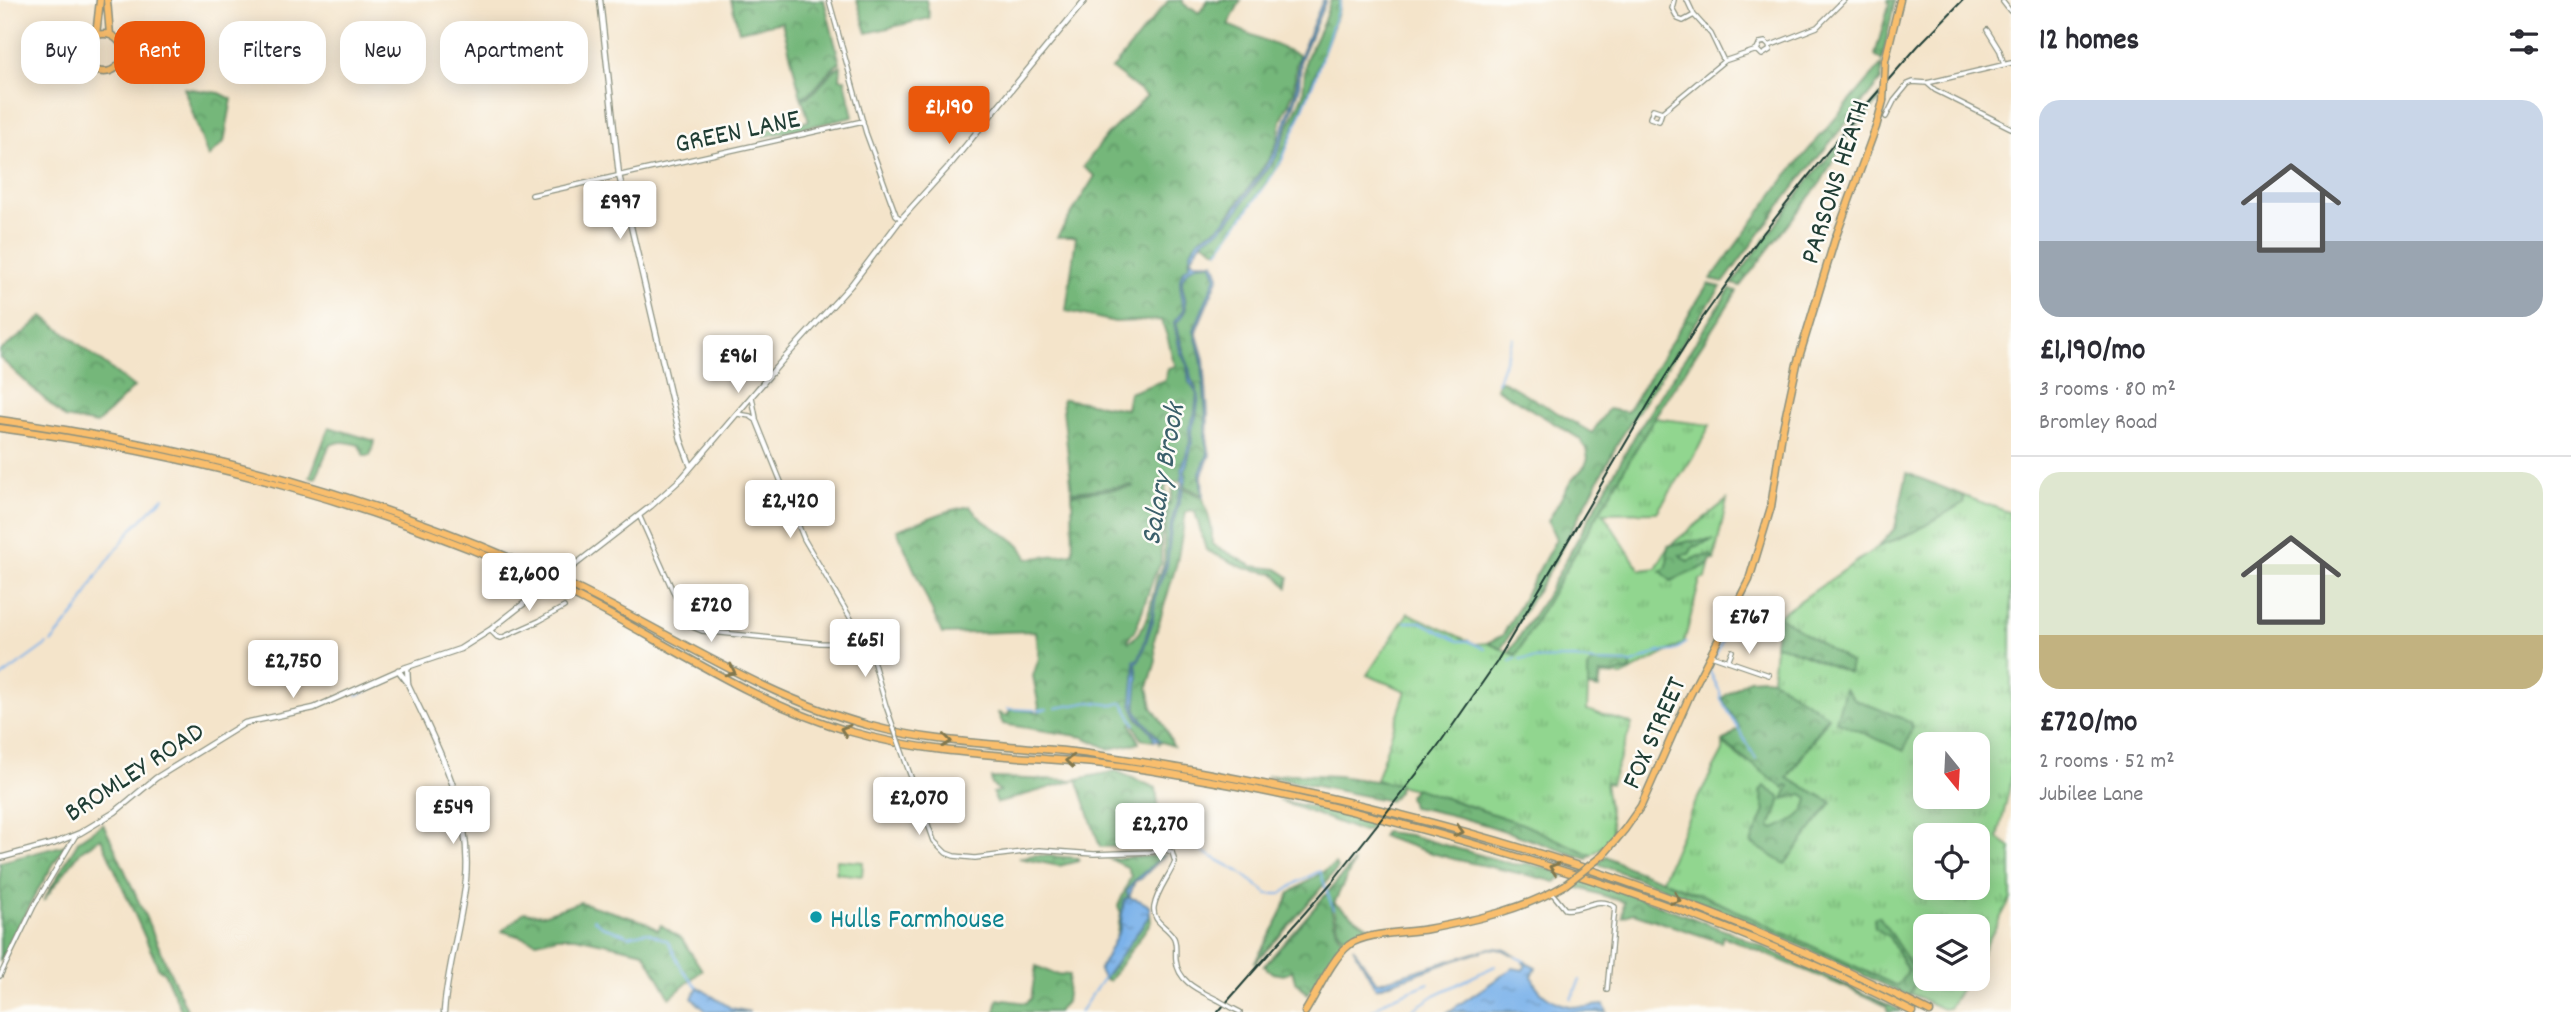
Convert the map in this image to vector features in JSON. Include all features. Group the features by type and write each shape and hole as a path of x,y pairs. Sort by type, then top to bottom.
{"main road":[{"path":"98,21 100,0"},
{"path":"107,0 110,35"},
{"name":"PARSONS HEATH","path":"1782,433 1806,332 1846,206 1876,127 1883,101 1885,61 1900,0"},
{"path":"100,35 110,35 119,41 123,52 121,63 113,71 100,72"},
{"path":"0,420 71,430 185,453 247,468 365,503 432,527 551,576 759,685 826,713 873,727 936,739 1129,760 1279,786 1448,827 1617,877 1728,919 1930,1012"},
{"path":"0,428 69,438 181,460 384,518 546,582 592,604 749,692 852,732 933,749 1087,762 1192,778 1286,795 1411,825 1548,866 1749,937 1913,1012"},
{"name":"FOX STREET","path":"1305,1012 1341,953 1353,942 1427,930 1526,905 1565,885 1602,855 1625,830 1641,806 1742,595 1759,550 1773,497 1782,433"}],"street":[{"path":"600,0 620,175 681,440 691,467"},
{"path":"829,0 863,121 896,215 901,219"},
{"name":"BROMLEY ROAD","path":"0,858 76,835 108,816 156,778 239,726 258,719 314,708 398,670 460,649 490,630 639,516 675,485 851,285 901,219 949,166 1085,0"},
{"path":"1674,0 1672,8 1678,19 1683,21 1694,15"},
{"path":"1687,0 1694,15 1711,34 1724,61"},
{"path":"1769,46 1817,27 1844,0"},
{"path":"1987,30 1991,41 2000,51 2004,65"},
{"path":"1662,112 1724,61 1757,50 1760,43 1765,42 1769,46"},
{"path":"1757,50 1762,55 1766,54 1770,50 1769,46"},
{"path":"1886,117 1894,101 1908,84 1927,83 2011,63"},
{"path":"1927,83 1935,90 2011,128"},
{"name":"GREEN LANE","path":"533,195 863,121"},
{"path":"752,397 756,420 804,539 867,644 934,841 946,853 975,858 1039,850 1094,854 1152,852 1163,849 1171,852 1175,862 1156,900 1156,920 1174,939 1177,965 1184,979 1196,989 1240,1012"},
{"path":"738,414 756,420"},
{"path":"639,516 685,618 692,627 702,631 762,637 867,644"},
{"path":"490,630 501,638 564,607"},
{"path":"1728,661 1732,651"},
{"path":"1714,656 1769,676"},
{"path":"407,667 408,684"},
{"path":"398,670 408,684 455,789 465,838 466,878 444,1012"},
{"path":"0,976 34,906 76,835"},
{"path":"1552,892 1565,909 1570,910 1597,901 1615,906 1607,990"}],"green space":[{"path":"731,0 824,0 840,63 830,70 813,90 801,97 782,22 739,31"},
{"path":"857,0 926,0 930,18 867,33"},
{"path":"1183,0 1190,9 1199,13 1208,0 1241,0 1228,25 1299,55 1294,91 1281,121 1277,143 1271,156 1221,226 1201,237 1194,245 1189,259 1190,265 1182,274 1183,311 1174,322 1180,351 1187,364 1189,382 1197,393 1195,413 1189,429 1190,442 1182,468 1184,478 1167,483 1165,489 1169,507 1173,488 1179,486 1203,498 1212,529 1212,544 1252,566 1277,569 1289,577 1287,587 1274,573 1244,568 1206,550 1195,512 1186,512 1177,562 1154,640 1156,661 1148,687 1152,707 1173,746 1162,742 1159,744 1156,735 1137,713 1136,661 1134,711 1149,729 1154,741 1141,739 1133,722 1131,724 1139,743 1109,749 1084,737 1003,724 998,713 1007,716 1011,709 1040,712 1033,676 1039,658 1036,631 942,634 897,530 948,511 970,506 984,521 1017,544 1027,559 1073,553 1072,494 1133,487 1072,492 1062,400 1126,409 1129,393 1165,380 1168,368 1176,366 1162,320 1115,322 1066,311 1076,237 1057,237 1095,176 1083,167 1108,134 1147,96 1112,69 1168,1","holes":["1168,509 1163,567 1157,576 1145,621 1129,642 1127,640 1136,629 1161,563 1161,538"]},
{"path":"1331,0 1341,0 1336,19 1280,164 1218,251 1202,241 1226,224 1273,162 1303,94 1306,59"},
{"path":"1888,0 1895,0 1882,61 1875,55 1889,5"},
{"path":"1882,64 1881,80 1793,188 1724,282 1711,279 1787,175"},
{"path":"841,66 840,79 845,79 853,117 763,137 762,131 809,121 802,99 814,92"},
{"path":"184,88 220,93 232,99 224,142 208,157"},
{"path":"1880,95 1880,100 1846,138 1821,182 1740,286 1732,284 1810,178"},
{"path":"1195,265 1213,265 1216,279 1194,330 1202,364 1208,454 1200,473 1202,495 1184,486 1191,448 1191,431 1197,413 1197,389 1191,379 1176,322 1186,308 1182,285 1184,275"},
{"path":"1708,284 1721,287 1620,439 1553,565 1501,649 1488,643 1503,635 1556,539 1548,521 1588,458 1580,439 1496,388 1500,380 1592,433 1608,409 1627,412"},
{"path":"1730,289 1737,291 1654,418 1516,655 1509,652 1546,596 1638,430"},
{"path":"43,316 134,387 97,424 65,418 0,358 0,351"},
{"path":"1654,418 1710,425 1698,449 1657,512 1603,513 1640,570 1656,568 1668,547 1727,500 1714,560 1710,561 1706,578 1700,580 1684,643 1622,676 1601,675 1599,689 1588,687 1587,710 1632,724 1611,784 1605,783 1613,835 1591,855 1486,811 1376,780 1406,691 1367,675 1408,613 1475,644 1488,643 1516,655"},
{"path":"329,427 375,441 370,456 364,456 359,445 344,442 333,444 329,446 316,478 310,477"},
{"path":"1907,473 1964,496 1963,503 1914,532 1878,547 1895,528"},
{"path":"1964,496 2011,513 2011,781 1998,838 2011,848 2011,898 1990,937 1990,914 1913,914 1913,991 1959,991 1949,1008 1943,1009 1661,882 1692,809 1723,751 1723,744 1748,763 1757,759 1787,779 1828,718 1773,683 1778,616 1878,547 1914,532 1963,503"},
{"path":"1714,540 1693,547 1689,554 1680,555 1688,561 1711,555 1714,560 1710,561 1710,564 1671,581 1661,571 1667,567 1668,546 1689,541"},
{"path":"1778,616 1851,663 1849,673 1775,645"},
{"path":"1592,662 1631,663 1631,670 1614,674 1600,673 1598,688 1588,687 1588,669"},
{"path":"1749,679 1772,679 1828,716 1787,778 1832,802 1785,864 1751,843 1765,811 1760,792 1764,786 1780,797 1770,827 1774,829 1801,814 1808,798 1802,794 1783,799 1789,786 1784,788 1723,742 1740,728 1722,698"},
{"path":"1845,689 1854,699 1911,722 1912,728 1904,751 1836,721"},
{"path":"1116,771 1156,788 1162,837 1134,846 1100,847 1077,779"},
{"path":"1266,776 1337,776 1399,784 1398,791 1390,801"},
{"path":"991,778 1076,780 997,803 993,793 1000,791 992,785"},
{"path":"1415,788 1523,824 1591,855 1587,859 1479,823 1412,807 1409,796"},
{"path":"1278,800 1375,820 1367,831 1360,831"},
{"path":"103,824 188,1012 182,1012 164,972 159,969 101,838 81,851 43,901 79,840"},
{"path":"1384,832 1409,835 1512,864 1525,863 1567,874 1555,882 1462,861 1388,839 1382,836"},
{"path":"65,845 36,893 0,962 0,862"},
{"path":"1034,855 1079,858 1079,861 1059,866 1019,858"},
{"path":"1165,855 1135,880 1127,891 1128,898 1125,900 1116,937 1121,913 1118,906 1131,876 1127,867 1110,859"},
{"path":"1606,856 1625,866 1707,897 1897,986 1908,971 1889,937 1875,928 1874,918 1879,916 1913,968 1913,987 1909,996 1744,920 1597,864"},
{"path":"837,860 863,862 862,876 836,873"},
{"path":"1354,862 1334,903 1373,930 1354,933 1346,939 1339,931 1333,904 1331,907 1337,932 1344,941 1336,948 1308,994 1295,981 1292,970 1284,975 1273,973 1266,965 1263,967"},
{"path":"1335,864 1338,868 1254,963 1276,925 1290,893"},
{"path":"1583,876 1737,935 1902,1011 1888,1012 1886,1006 1866,996 1723,936 1721,942 1633,913 1622,917 1624,902 1569,885"},
{"path":"580,902 645,922 658,930 661,925 682,939 702,970 670,998 644,952 576,937 557,937 537,942 502,931 524,912 543,915"},
{"path":"1150,913 1151,922 1109,981 1104,979"},
{"path":"1036,966 1054,974 1069,975 1066,1002 1057,1012 995,1012 998,999 1026,1003 1031,999"}],"water":[{"path":"1323,0 1326,0 1301,59 1299,90 1276,157 1239,209 1220,230 1202,241 1191,259 1195,262 1214,262 1219,276 1196,331 1204,359 1210,455 1202,475 1203,497 1200,473 1208,454 1205,439 1206,416 1202,360 1194,330 1216,276 1212,264 1201,263 1186,273 1182,282 1185,310 1176,324 1191,379 1199,396 1191,431 1192,444 1184,486 1182,468 1190,442 1189,428 1195,413 1197,394 1189,382 1187,365 1180,351 1174,322 1183,311 1181,274 1190,265 1191,251 1199,239 1218,228 1232,213 1274,154 1296,92 1299,58"},
{"path":"1181,488 1183,489 1171,530 1167,566 1157,589 1152,623 1140,659 1136,663 1138,678 1135,710 1160,741 1154,741 1151,731 1137,717 1133,708 1134,661 1139,658 1144,644 1156,589 1167,560 1169,531"},
{"path":"1165,855 1141,879 1135,881 1129,898 1146,904 1150,908 1149,916 1104,979 1099,971 1120,929 1124,900 1128,898 1127,891 1135,880"},
{"path":"1353,947 1379,982 1484,950 1376,988"},
{"path":"1524,961 1536,967 1532,976 1535,984 1554,1001 1579,1007 1604,1005 1607,1012 1448,1012 1513,968 1523,970 1526,965"},
{"path":"698,987 731,1008 750,1012 707,1012 692,998"}],"waterway":[{"path":"1218,251 1282,160 1314,81 1341,0"},
{"path":"1497,383 1513,338"},
{"path":"51,643 80,607 96,577 131,530 164,497"},
{"path":"1713,660 1737,611"},
{"path":"1405,622 1421,622 1458,641 1468,641 1485,649"},
{"path":"1520,659 1575,658 1595,662 1633,663 1659,652 1674,651 1686,643"},
{"path":"0,678 47,644"},
{"path":"1510,661 1516,658"},
{"path":"1711,666 1709,670 1719,690"},
{"path":"357,695 391,680"},
{"path":"1720,692 1721,699 1756,759"},
{"path":"1056,708 1090,702 1113,705 1121,703"},
{"path":"1123,703 1135,724"},
{"path":"1007,709 1036,710"},
{"path":"1039,710 1047,709"},
{"name":"Salary Brook","path":"1179,842 1188,844 1240,872 1268,894 1281,894 1320,871 1333,909"},
{"path":"594,919 597,923 628,936 647,932 668,941 682,969 697,987"},
{"name":"Salary Brook","path":"1516,957 1524,961"},
{"path":"1409,1012 1435,995 1495,966"},
{"path":"1080,1012 1104,977"},
{"path":"1571,999 1580,980"},
{"path":"1370,1012 1389,999 1429,983"}],"railway":[{"path":"1218,1012 1332,882 1437,748 1496,663 1701,320 1761,236 1847,127 1918,46 1963,0"}],"place":[{"name":"Hulls Farmhouse","path":"816,917"}]}
